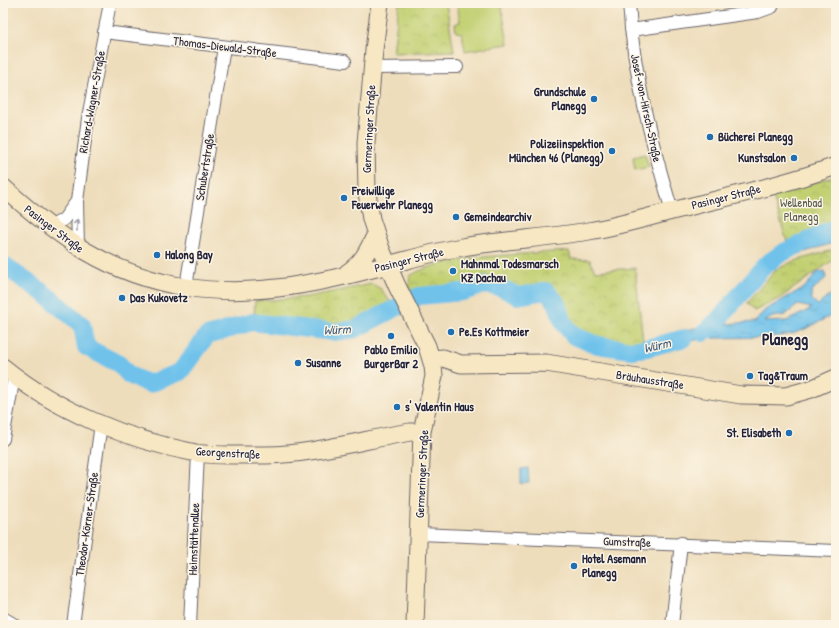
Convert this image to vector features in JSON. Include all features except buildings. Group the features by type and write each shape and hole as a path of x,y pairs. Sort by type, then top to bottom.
{"main road":[{"name":"Germeringer Straße","path":"380,3 372,68 366,168 371,219 388,265 410,310 433,368 422,432 415,625"},
{"name":"Pasinger Straße","path":"3,187 50,228 78,248 111,265 145,278 186,287 216,290 274,289 308,284 461,247 590,231 800,178 836,166"},
{"path":"345,275 360,264 366,256 376,234"},
{"name":"Bräuhausstraße","path":"433,368 443,358 461,364 546,363 749,395 786,396 797,394 836,378"},
{"name":"Georgenstraße","path":"8,372 50,399 101,424 148,441 198,453 267,455 308,451 410,432 422,432"}],"street":[{"name":"Richard-Wagner-Straße","path":"78,248 77,201 88,118 110,3"},
{"name":"Josef-von-Hirsch-Straße","path":"630,3 631,30 649,131 672,211"},
{"path":"631,30 758,12 767,10 772,7 774,3"},
{"name":"Thomas-Diewald-Straße","path":"104,32 345,61"},
{"name":"Schubertstraße","path":"186,287 224,47"},
{"path":"372,68 457,67"},
{"name":"Richard-Wagner-Straße","path":"50,228 64,219 77,201"},
{"path":"3,439 8,372"},
{"name":"Theodor-Körner-Straße","path":"73,625 101,424"},
{"name":"Heimstättenallee","path":"190,625 198,453"},
{"name":"Gumstraße","path":"419,534 836,551"},
{"path":"672,625 681,544"},
{"path":"3,618 16,625"}],"green space":[{"path":"399,3 446,3 454,51 393,53"},
{"path":"457,3 501,3 508,44 465,51 462,33 456,32 455,24 460,22"},
{"path":"645,154 649,167 635,170 633,157"},
{"name":"Wellenbad Planegg","path":"836,176 836,219 787,242 772,194"},
{"name":"Wellenbad Planegg","path":"836,249 836,258 780,298 754,311 747,303 776,270 792,262"},
{"path":"569,251 571,259 590,260 595,271 635,268 643,341 614,341 592,337 575,329 570,323 560,300 548,286 519,290 502,281 481,281 462,287 439,288 412,294 409,285 410,276 424,269 442,264 486,257"},
{"path":"372,284 381,289 391,303 351,325 331,326 254,316 255,301 307,297"}],"water":[{"path":"836,220 836,242 783,259 779,252 780,245"},
{"path":"825,271 826,278 811,292 812,300 818,305 836,290 836,313 816,324 795,333 785,335 714,338 662,344 668,335 706,325 755,322 765,310 805,287 818,272","holes":["798,305 812,308 787,321 764,322 772,317 785,315"]},
{"path":"528,468 529,483 521,484 521,469"}],"waterway":[{"name":"Würm","path":"703,333 718,320 765,265 782,253 836,227"},
{"name":"Würm","path":"3,265 45,294 82,325 86,347 119,364 129,375 149,384 180,372 207,336 252,322 333,332 355,329 419,296 463,292 483,285 499,287 518,296 546,291 556,302 564,324 574,336 598,345 631,350 647,348 685,338"}],"place":[{"name":"Grundschule Planegg","path":"594,99"},
{"name":"Bücherei Planegg","path":"710,137"},
{"name":"Polizeiinspektion München 46 (Planegg)","path":"612,151"},
{"name":"Kunstsalon","path":"794,158"},
{"name":"Freiwillige Feuerwehr Planegg","path":"344,198"},
{"name":"Gemeindearchiv","path":"456,217"},
{"name":"Halong Bay","path":"157,255"},
{"name":"Mahnmal Todesmarsch KZ Dachau","path":"453,271"},
{"name":"Das Kukovetz","path":"122,298"},
{"name":"Pe.Es Kottmeier","path":"451,332"},
{"name":"Pablo Emilio BurgerBar 2","path":"391,336"},
{"name":"Susanne","path":"298,363"},
{"name":"Tag&Traum","path":"750,376"},
{"name":"s' Valentin Haus","path":"397,407"},
{"name":"St. Elisabeth","path":"789,433"},
{"name":"Hotel Asemann Planegg","path":"574,566"}],"district":[{"name":"Planegg","path":"785,339"}]}
